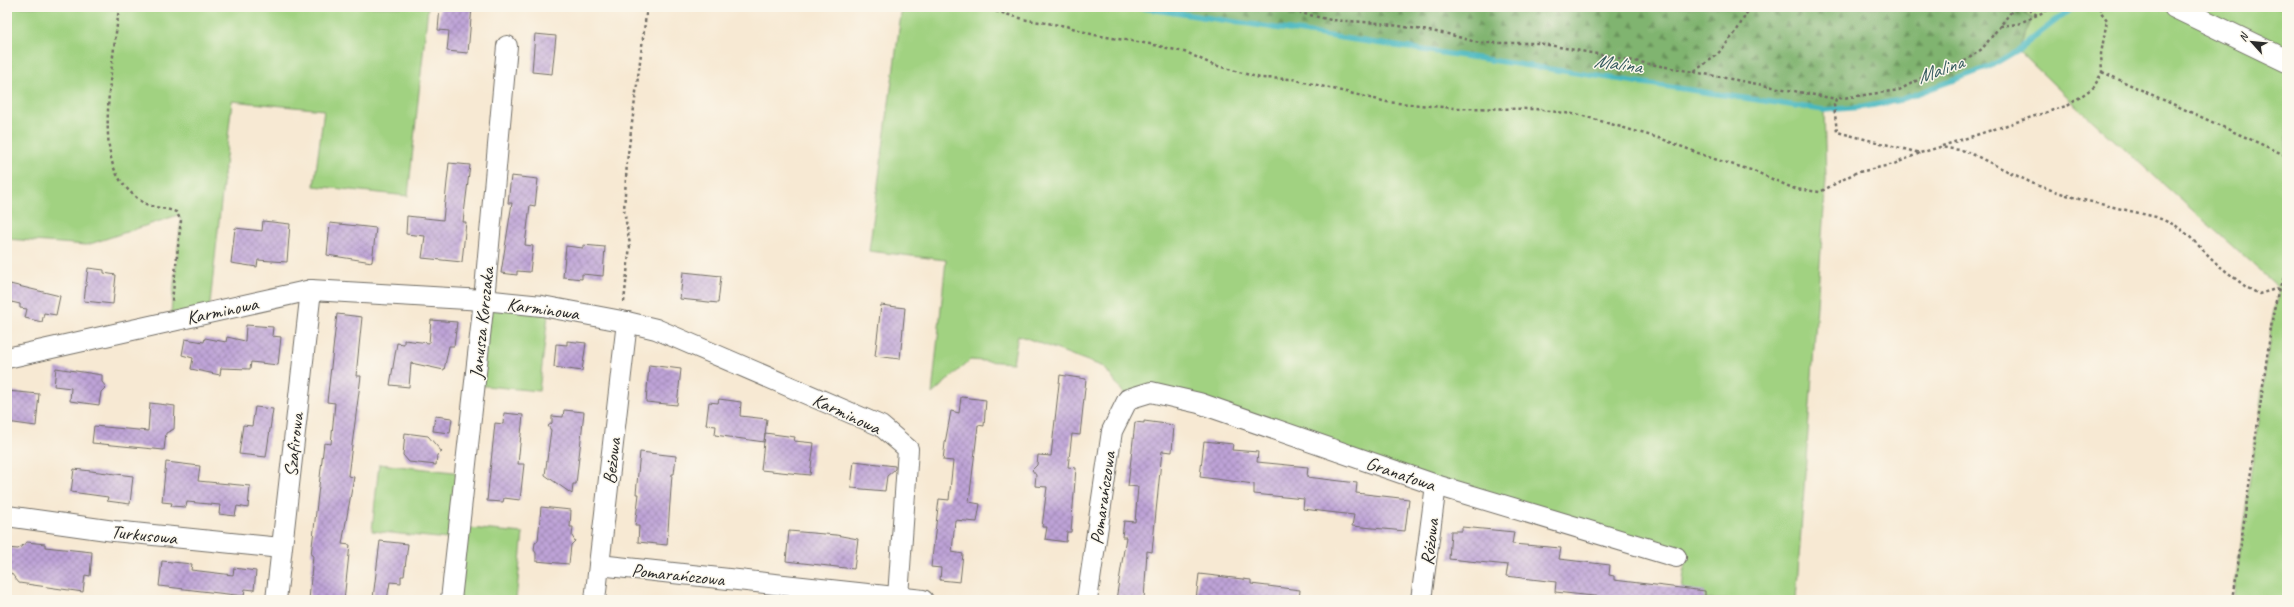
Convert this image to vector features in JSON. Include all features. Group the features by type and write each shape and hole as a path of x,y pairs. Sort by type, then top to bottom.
{"main road":[{"path":"2175,7 2287,61"}],"street":[{"name":"Janusza Korczaka","path":"451,600 484,300 507,46"},
{"name":"Karminowa","path":"7,358 311,290 484,300 542,306 624,321 656,329 881,426 908,449 898,597"},
{"name":"Szafirowa","path":"276,600 311,290"},
{"name":"Beżowa","path":"595,600 624,321"},
{"name":"Granatowa","path":"1128,399 1151,392 1199,403 1436,485 1676,557"},
{"name":"Pomarańczowa","path":"1087,600 1112,431 1128,399"},
{"name":"Różowa","path":"1421,600 1436,485"},
{"name":"Turkusowa","path":"7,516 114,531 281,548"},
{"name":"Pomarańczowa","path":"599,565 924,600"}],"path":[{"path":"119,7 107,126 110,152 114,169 126,188 147,204 176,212 181,220 170,321"},
{"path":"624,321 630,244 624,210 627,162 647,7"},
{"path":"942,7 995,11 1027,20 1066,26 1094,34 1150,44 1188,53 1211,64 1260,78 1292,79 1387,102 1453,108 1535,109 1580,115 1662,139 1711,158 1754,170 1795,188 1820,192 1855,173 1894,164 1940,146 2069,105 2094,87 2102,72 2101,54 2107,20 2100,11 2101,7"},
{"path":"1275,7 1331,20 1380,23 1448,34 1479,43 1538,43 1836,99 1899,90 1927,75 1962,63 1982,50 2014,7"},
{"path":"1693,72 1716,56 1736,32 1750,7"},
{"path":"2024,7 2037,15"},
{"path":"2000,26 2018,24 2054,7"},
{"path":"2102,72 2287,156"},
{"path":"1836,99 1834,112 1837,132 1920,153"},
{"path":"1940,146 1966,151 2036,185 2079,199 2156,217 2175,225 2188,235 2217,264 2246,287 2259,294 2279,288"},
{"path":"2233,600 2272,320 2279,288 2287,272"}],"green space":[{"path":"7,7 428,7 408,196 314,186 324,110 232,101 209,313 170,321 181,220 178,215 87,245 7,239"},
{"path":"902,7 1136,7 1824,110 1826,180 1796,600 1681,600 1685,561 1199,403 1128,399 1104,367 1018,335 1013,363 970,360 932,394 946,260 869,251"},
{"path":"1136,7 2012,7 2033,17 2018,50 1989,67 1900,100 1863,107 1824,110"},
{"path":"2012,7 2287,7 2287,600 2233,600 2272,320 2279,288 2073,103 2018,50 2033,17"},
{"path":"484,300 549,307 539,391 475,385"},
{"path":"379,464 463,473 459,527 523,533 516,600 475,600 451,597 457,540 372,531"}],"building":[{"path":"440,7 472,7 468,53 447,51 449,31 438,30"},
{"path":"535,34 556,36 552,74 532,72"},
{"path":"449,163 470,165 463,222 466,222 462,262 422,258 425,236 406,234 407,216 443,220"},
{"path":"511,176 538,179 535,206 530,205 525,245 533,246 530,272 517,271 517,275 501,273 512,203 508,203"},
{"path":"263,221 290,224 287,262 258,260 257,267 231,263 235,228 262,231"},
{"path":"330,223 376,228 372,262 327,255"},
{"path":"583,245 605,247 603,276 582,274 582,279 563,277 566,246 583,248"},
{"path":"88,268 104,270 104,273 116,275 113,304 84,301"},
{"path":"683,272 721,276 718,303 680,299"},
{"path":"10,284 60,296 56,315 44,313 42,322 25,318 27,309 20,308 20,304 7,301"},
{"path":"881,305 905,308 900,359 875,356"},
{"path":"337,314 362,317 356,376 361,376 348,476 354,477 342,544 350,545 344,600 309,600 313,555 311,555 324,443 331,444 335,403 327,402"},
{"path":"431,320 457,322 454,346 449,346 444,370 411,363 409,387 390,385 397,343 404,344 404,340 429,343"},
{"path":"246,325 273,327 272,336 281,337 278,365 251,362 250,369 221,368 220,375 191,369 193,358 182,355 185,339 204,342 205,338 226,342 227,337 245,341"},
{"path":"567,341 586,343 582,371 554,367 556,344 567,345"},
{"path":"649,365 681,369 677,405 646,402"},
{"path":"56,368 102,375 102,382 106,387 101,392 99,405 70,401 71,388 54,386"},
{"path":"1060,375 1086,379 1080,435 1072,434 1068,467 1076,468 1071,532 1067,532 1066,542 1045,539 1047,527 1042,527 1047,487 1035,486 1036,475 1032,470 1037,465 1038,455 1051,456"},
{"path":"7,391 39,394 36,426 7,422"},
{"path":"961,397 986,400 984,426 978,425 969,502 980,504 977,522 955,520 952,552 963,554 960,582 940,580 941,568 931,567 939,499 949,500 953,461 943,460 945,443 951,411 959,413"},
{"path":"719,399 741,402 740,416 767,419 764,442 715,435 716,426 706,425 709,402 718,403"},
{"path":"150,403 175,406 174,429 166,433 164,450 92,443 94,426 148,431"},
{"path":"255,407 273,409 266,457 239,454 243,425 252,426"},
{"path":"564,410 584,412 576,484 573,484 572,494 545,475 551,430 548,426 552,423 552,416 563,417"},
{"path":"504,413 523,415 518,464 524,464 520,500 504,498 503,502 487,501 495,423 503,424"},
{"path":"435,416 452,418 450,433 433,431"},
{"path":"1144,421 1174,425 1172,452 1162,451 1152,552 1147,551 1144,600 1116,600 1126,537 1122,537 1124,521 1135,522 1138,487 1128,486 1135,422 1144,423"},
{"path":"405,433 428,436 442,452 437,455 436,465 409,462 403,455"},
{"path":"765,433 795,437 794,441 814,443 810,475 761,470"},
{"path":"1204,441 1233,444 1232,450 1258,452 1257,462 1308,467 1307,477 1357,483 1356,493 1409,499 1405,531 1352,526 1354,515 1303,509 1304,499 1254,494 1254,484 1200,477"},
{"path":"640,452 676,456 674,474 672,474 667,545 638,542 639,526 635,526 639,494 636,494"},
{"path":"854,461 895,466 895,469 887,476 885,491 851,488"},
{"path":"166,462 200,466 198,481 250,486 248,508 237,506 235,516 219,514 220,505 187,502 186,507 171,506 172,503 162,502"},
{"path":"74,469 133,476 130,504 107,501 108,497 71,492"},
{"path":"541,507 571,510 570,527 573,527 572,536 575,541 571,545 569,564 536,561 536,553 534,550 535,543 538,541"},
{"path":"1462,527 1514,532 1512,544 1561,548 1559,559 1610,565 1609,575 1614,576 1614,580 1705,591 1705,600 1633,600 1555,592 1556,582 1506,576 1508,565 1449,559 1451,531 1462,531"},
{"path":"789,531 836,535 858,539 854,569 786,561"},
{"path":"380,541 408,544 404,576 401,576 401,583 390,582 387,600 373,598"},
{"path":"27,542 45,544 45,547 92,552 90,576 85,575 83,592 19,583 7,568 7,548 18,549"},
{"path":"162,561 192,564 191,570 233,575 234,568 256,571 254,590 245,589 244,596 159,586"},
{"path":"1199,574 1251,580 1251,584 1300,590 1299,600 1196,600"}],"waterway":[{"name":"Malina","path":"1136,7 1824,110 1863,107 1900,100 1989,67 2018,50 2073,7"}]}
